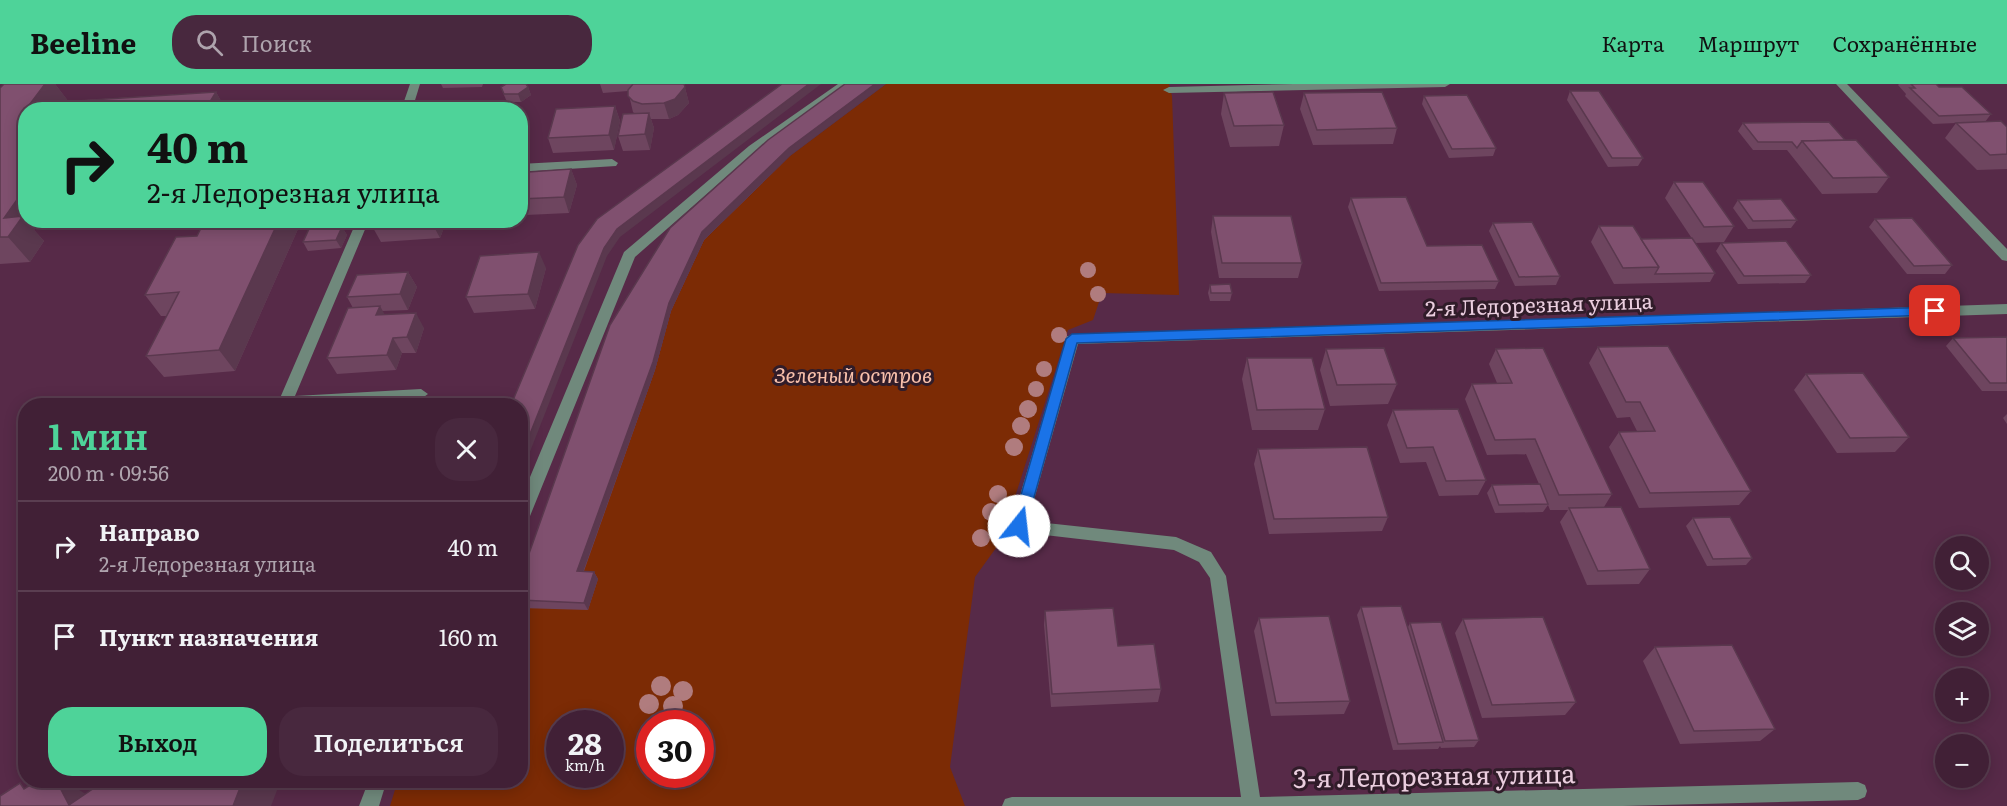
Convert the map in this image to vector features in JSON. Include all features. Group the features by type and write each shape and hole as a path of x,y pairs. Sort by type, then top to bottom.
{"street":[{"path":"409,102 416,84"},
{"path":"528,501 629,255 753,148 844,84"},
{"path":"1169,90 1445,84"},
{"path":"1840,84 2007,257"},
{"path":"528,168 612,163"},
{"path":"287,398 360,228"},
{"name":"2-я Ледорезная улица","path":"1252,806 1218,576 1205,557 1176,544 1019,526 1072,339 2007,309"},
{"path":"366,398 421,394"},
{"path":"369,806 375,788"},
{"name":"3-я Ледорезная улица","path":"1012,806 1252,806 1858,790"}],"green space":[{"name":"Зеленый остров","path":"886,84 1169,84 1172,96 1179,295 1102,293 1093,320 1068,330 1001,541 975,577 950,767 965,806 390,806 396,788 528,788 528,604 581,578 655,370 671,311 704,240 790,156"}],"building":[{"path":"4,84 45,84 32,102 18,102 18,198 4,218 18,217 18,223 8,237 0,237 0,88"},
{"path":"506,84 526,84 528,87 518,94 504,94 501,87"},
{"path":"633,84 684,84 685,87 675,99 664,103 642,104 633,101 628,96 628,90"},
{"path":"782,84 809,84 617,229 604,248 528,439 528,398 514,398 578,245 597,219"},
{"path":"845,84 875,84 789,148 702,232 669,303 653,362 577,571 594,572 584,603 528,600 528,556 610,325 670,228 768,140"},
{"path":"1911,84 1962,87 1991,114 1939,116 1910,88 1915,88"},
{"path":"1570,91 1599,91 1643,158 1612,158"},
{"path":"216,92 210,102 61,102"},
{"path":"1273,92 1284,125 1234,126 1224,93"},
{"path":"1382,92 1397,128 1317,130 1304,93"},
{"path":"1467,95 1496,148 1452,149 1424,96"},
{"path":"615,106 609,135 548,138 556,109"},
{"path":"649,113 645,134 618,136 623,114"},
{"path":"2001,121 2007,127 2007,154 1990,155 1956,123"},
{"path":"1829,122 1845,140 1802,141 1797,148 1792,142 1758,142 1743,123"},
{"path":"1856,140 1889,177 1833,178 1802,141"},
{"path":"571,169 564,197 528,199 528,172"},
{"path":"1674,182 1703,182 1734,226 1704,227"},
{"path":"1406,197 1427,246 1482,245 1499,281 1381,283 1351,198"},
{"path":"1781,199 1797,220 1753,221 1738,200"},
{"path":"1213,216 1291,216 1302,263 1222,263"},
{"path":"1912,218 1952,265 1914,266 1875,219"},
{"path":"1532,222 1560,276 1519,277 1493,223"},
{"path":"1599,226 1633,226 1659,267 1623,268"},
{"path":"201,228 275,228 219,350 146,356 179,292 145,295 176,237 197,236"},
{"path":"342,228 336,240 303,242 309,229"},
{"path":"1692,238 1715,273 1655,274 1659,267 1641,239"},
{"path":"1786,241 1811,275 1744,276 1721,243"},
{"path":"539,252 528,294 466,297 480,256"},
{"path":"408,272 400,294 347,297 357,275"},
{"path":"1230,284 1232,293 1211,293 1210,285"},
{"path":"380,306 376,315 416,313 407,337 393,338 387,355 327,358 348,308"},
{"path":"2007,337 2007,383 1990,383 1953,338"},
{"path":"1668,346 1751,491 1650,493 1619,432 1655,431 1640,402 1626,402 1598,347"},
{"path":"1384,348 1397,384 1337,385 1326,349"},
{"path":"1543,348 1612,494 1559,495 1535,439 1495,440 1472,384 1512,383 1496,349"},
{"path":"1247,358 1312,358 1325,409 1257,410"},
{"path":"1863,373 1909,437 1850,438 1806,374"},
{"path":"1458,409 1486,480 1446,481 1433,447 1407,448 1393,410"},
{"path":"1367,447 1388,517 1274,519 1258,449"},
{"path":"1540,484 1548,504 1499,505 1492,485"},
{"path":"1621,507 1650,569 1598,571 1569,508"},
{"path":"1730,517 1752,558 1713,559 1693,518"},
{"path":"1401,606 1443,742 1398,744 1361,607"},
{"path":"1113,608 1118,646 1154,644 1161,689 1052,694 1045,611"},
{"path":"1329,616 1350,701 1276,703 1259,618"},
{"path":"1543,617 1576,702 1492,705 1463,619"},
{"path":"1441,622 1479,740 1445,741 1410,623"},
{"path":"1732,645 1775,729 1694,731 1655,647"},
{"path":"18,784 18,788 60,788 69,805 94,788 240,788 233,806 0,806 0,796"}],"route":[{"path":"1019,526 1072,339 1935,311"}]}
